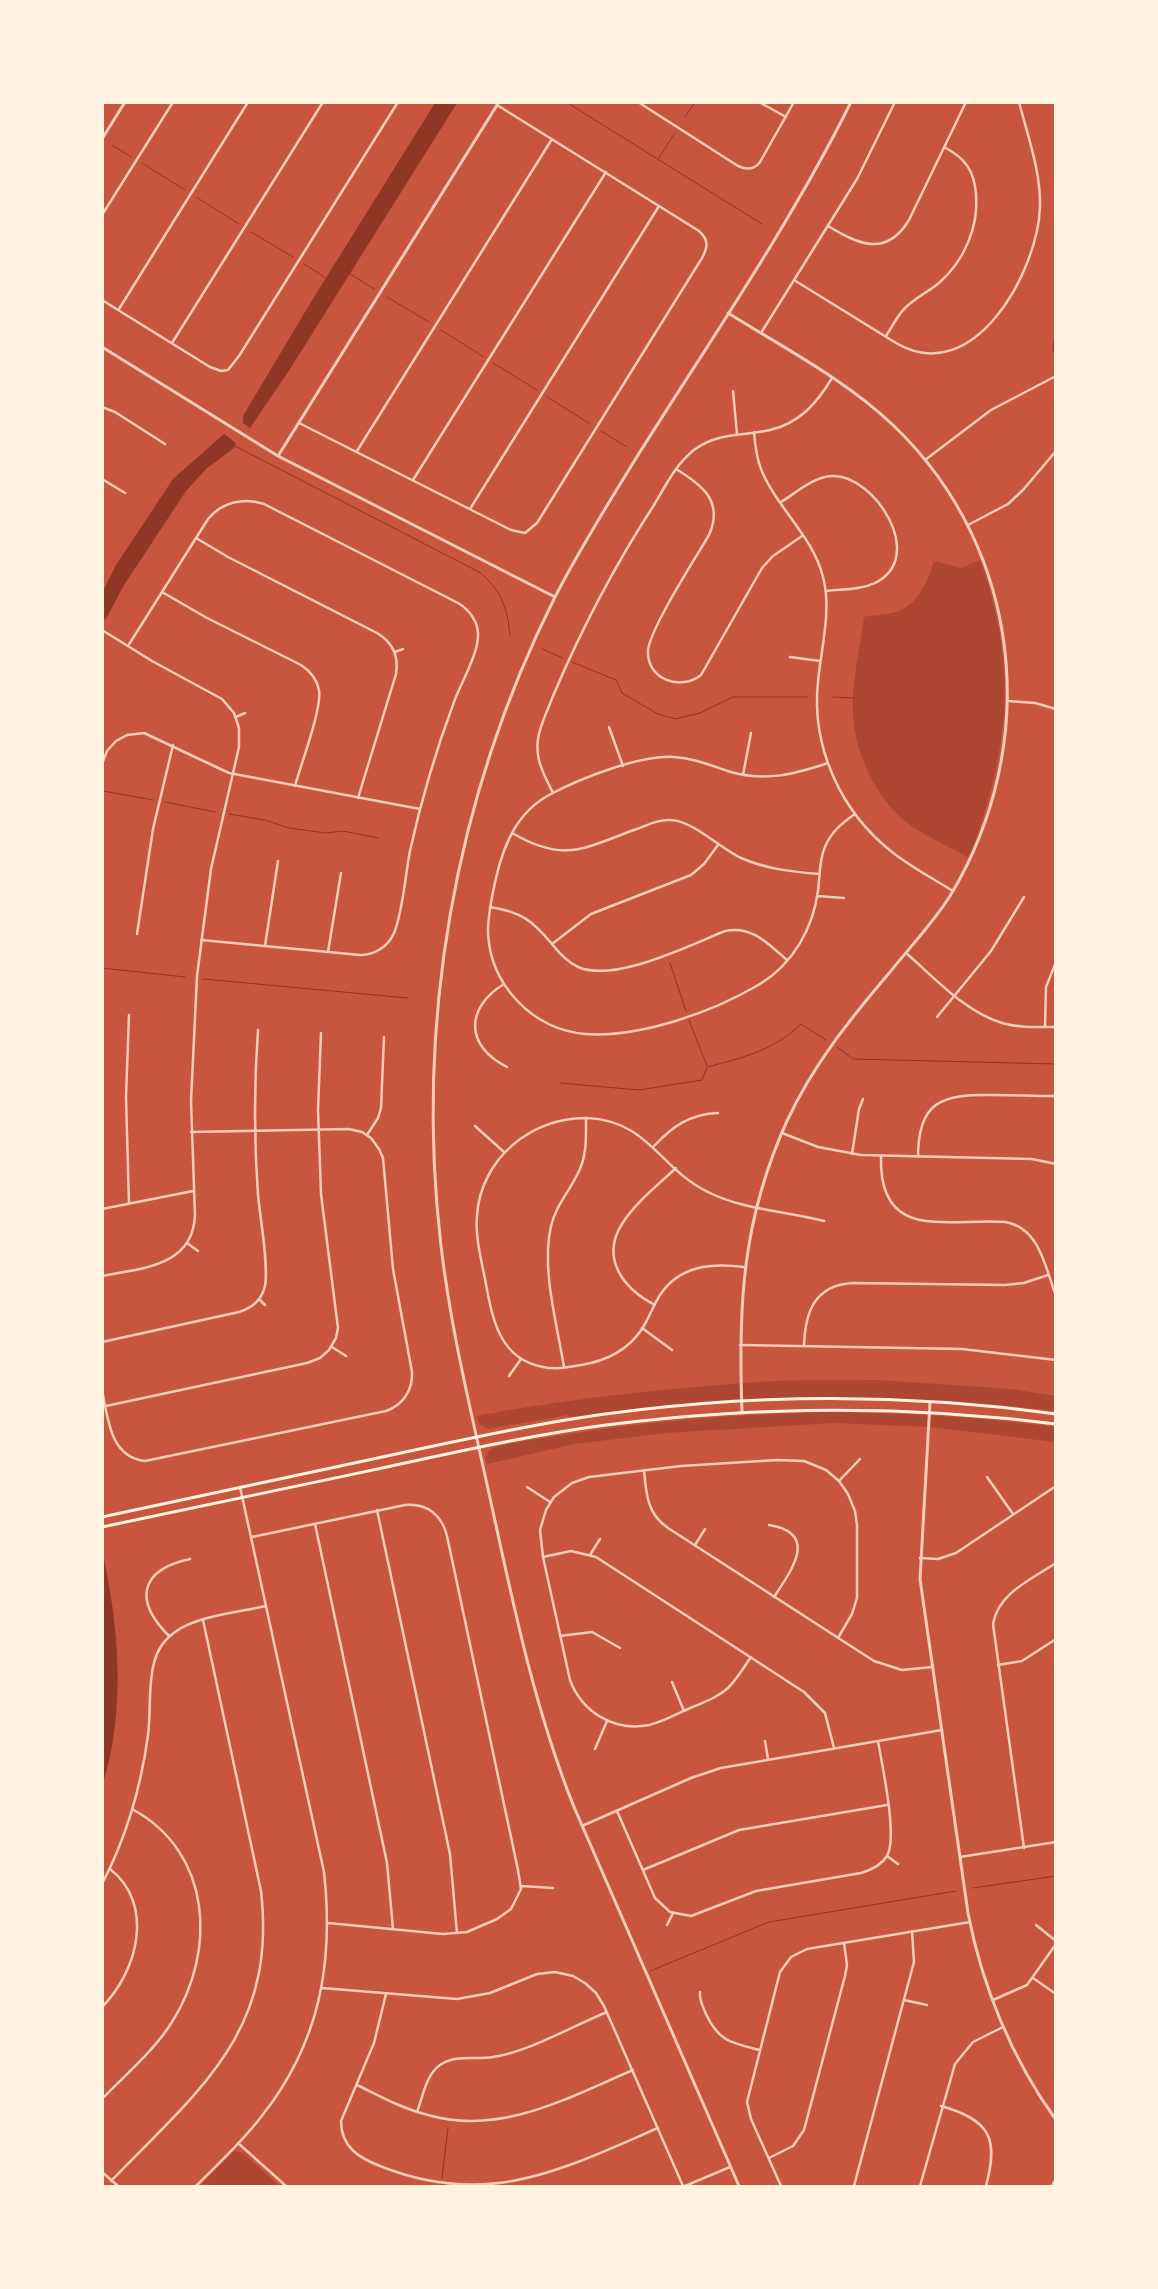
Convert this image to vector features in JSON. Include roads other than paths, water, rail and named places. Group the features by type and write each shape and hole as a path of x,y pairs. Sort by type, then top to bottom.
{"main road":[{"path":"102,1517 477,1437 572,1419 742,1402 867,1399 930,1402 1056,1414"},
{"path":"102,1527 479,1447 604,1425 742,1412 828,1410 929,1413 1056,1424"}],"street":[{"path":"102,139 125,102"},
{"path":"102,215 173,102"},
{"path":"118,309 248,102"},
{"path":"172,343 323,102"},
{"path":"102,300 216,370 226,371 232,366 398,102"},
{"path":"638,102 738,166 748,169 759,164 794,102"},
{"path":"646,108 649,102"},
{"path":"759,102 786,117"},
{"path":"739,2186 582,1826 553,1753 533,1685 479,1447 450,1308 437,1203 433,1103 437,1009 450,910 476,799 511,696 555,597 602,513 797,202 851,102"},
{"path":"761,333 863,169 895,102"},
{"path":"828,226 860,243 880,243 894,237 909,220 966,102"},
{"path":"794,280 905,348 917,352 934,353 954,348 986,327 1016,289 1034,247 1040,207 1038,175 1019,102"},
{"path":"278,456 498,104 703,235 707,242 707,249 550,502 534,526 522,533 511,530 299,423"},
{"path":"356,452 552,139"},
{"path":"886,336 906,308 938,284 953,269 964,252 972,232 976,198 972,172 962,157 944,147"},
{"path":"413,480 606,172"},
{"path":"470,509 659,206"},
{"path":"728,313 832,378 874,407 925,460 968,525 988,574 999,612 1006,657 1008,701 1003,756 993,801 973,853 953,891 936,916 830,1046 800,1096 782,1134 756,1207 744,1267 740,1345 742,1412"},
{"path":"102,347 278,456 555,597"},
{"path":"925,460 991,410 1018,393 1056,376"},
{"path":"554,793 538,759 538,740 543,720 580,635 633,538 676,468 705,443 737,434 775,428 798,418 818,401 832,378"},
{"path":"733,391 737,434"},
{"path":"102,407 115,412 165,444"},
{"path":"754,432 762,471 817,559 826,591 820,660 818,715 828,763 839,788 855,814 871,833 894,854 953,891"},
{"path":"968,525 1008,504 1023,490 1056,451"},
{"path":"676,468 698,483 708,493 713,507 714,519 710,535 650,640 649,661 664,679 681,683 692,681 701,675 762,568 773,556 802,536"},
{"path":"781,502 822,478 843,477 862,486 893,526 898,541 897,554 893,565 884,577 863,587 826,591"},
{"path":"102,479 125,493"},
{"path":"128,646 211,516 223,506 242,501 261,503 458,603 468,611 477,628 477,644 445,728 420,809 392,938 380,950 368,954 201,940"},
{"path":"196,538 228,557 377,633 387,641 395,652 396,674 358,798"},
{"path":"1056,564 1056,570"},
{"path":"162,592 207,618 301,665 312,675 319,692 318,704 295,786"},
{"path":"102,630 218,696 230,707 236,717 240,738 211,870 201,940 192,1053 191,1132 195,1220 187,1243 175,1256 162,1263 102,1276"},
{"path":"395,652 403,649"},
{"path":"790,657 820,660"},
{"path":"1008,701 1035,703 1056,709"},
{"path":"236,717 244,713"},
{"path":"609,727 623,766"},
{"path":"743,775 751,733"},
{"path":"102,764 113,743 130,734 148,734 232,774 420,809"},
{"path":"136,934 153,828 173,745"},
{"path":"828,763 787,776 763,778 743,775 677,757 653,758 623,766 554,793 528,812 512,833 503,852 490,907 489,943 495,965 504,984 519,1003 543,1021 572,1032 603,1034 663,1024 704,1010 759,985 787,960 807,931 817,896 822,855 829,839 839,827 855,814"},
{"path":"512,833 542,849 572,851 651,824 673,820 686,824 739,857 765,866 820,874"},
{"path":"552,944 591,914 691,875 708,860 718,845"},
{"path":"265,946 278,861"},
{"path":"328,952 341,873"},
{"path":"817,896 844,898"},
{"path":"936,1017 956,996 991,951 1024,897"},
{"path":"490,907 525,917 536,925 573,965 585,970 599,970 643,963 680,952 725,931 741,930 759,936 787,960"},
{"path":"906,953 956,996 977,1012 995,1021 1015,1026 1056,1027"},
{"path":"1044,1027 1047,982 1056,962"},
{"path":"504,984 482,1001 475,1026 478,1040 484,1052 491,1059 507,1067"},
{"path":"129,1015 126,1119 129,1204"},
{"path":"102,1342 239,1312 250,1307 258,1300 264,1289 266,1277 258,1195 255,1131 258,1030"},
{"path":"106,1406 307,1363 322,1356 332,1347 338,1325 323,1216 318,1130 320,1033"},
{"path":"367,1135 378,1118 381,1108 384,1037"},
{"path":"918,1157 918,1135 923,1122 931,1109 945,1100 965,1095 1056,1096"},
{"path":"852,1154 859,1109 864,1099"},
{"path":"654,1146 669,1130 686,1120 718,1113"},
{"path":"564,1367 550,1274 548,1244 556,1211 581,1166 584,1153 586,1118"},
{"path":"744,1267 714,1265 691,1270 671,1283 655,1305 642,1328 625,1346 611,1356 596,1362 564,1367 542,1367 520,1359 502,1341 494,1326 476,1231 477,1213 482,1190 491,1171 504,1152 523,1137 541,1127 559,1121 586,1118 621,1126 654,1146 676,1168 707,1192 756,1207 790,1212 824,1221"},
{"path":"475,1126 504,1152"},
{"path":"102,1390 113,1438 128,1456 145,1461 382,1412 394,1408 402,1401 410,1388 412,1372 393,1269 383,1158 378,1146 367,1135 352,1130 191,1132"},
{"path":"782,1134 818,1147 852,1154 881,1157 1032,1159 1056,1164"},
{"path":"881,1157 884,1190 891,1203 902,1213 925,1221 1001,1222 1016,1225 1035,1241 1056,1296"},
{"path":"655,1305 632,1292 621,1278 615,1259 615,1242 626,1218 676,1168"},
{"path":"102,1209 193,1191"},
{"path":"187,1243 198,1251"},
{"path":"804,1346 805,1322 810,1308 820,1296 837,1286 850,1283 1009,1285 1048,1275"},
{"path":"258,1300 265,1305"},
{"path":"642,1328 672,1350"},
{"path":"740,1345 962,1349 1056,1360"},
{"path":"332,1347 346,1356"},
{"path":"509,1376 520,1359"},
{"path":"930,1402 920,1579 970,1922 992,2000 1003,2027 1026,2073 1056,2120"},
{"path":"839,1481 860,1459"},
{"path":"751,1657 725,1690 684,1711 646,1726 627,1726 607,1721 588,1708 573,1688 543,1557 540,1530 550,1502 564,1487 580,1479 644,1470 726,1462 793,1460 818,1466 839,1481 850,1498 856,1515 858,1582 855,1606 838,1638"},
{"path":"644,1470 648,1500 656,1517 664,1526 838,1638 886,1666 910,1670 932,1667"},
{"path":"987,1477 1013,1514"},
{"path":"920,1558 938,1559 953,1555 1056,1486"},
{"path":"196,2186 238,2143 271,2104 295,2066 312,2026 322,1988 326,1961 328,1923 324,1872 240,1487"},
{"path":"527,1487 550,1502"},
{"path":"252,1537 405,1504 420,1506 436,1515 445,1529 521,1886 516,1902 505,1914 457,1934 328,1923"},
{"path":"377,1510 450,1854 457,1934"},
{"path":"315,1524 387,1863 393,1929"},
{"path":"769,1525 789,1532 795,1540 798,1550 795,1564 774,1597"},
{"path":"695,1545 705,1529"},
{"path":"590,1554 600,1539"},
{"path":"543,1557 571,1552 590,1554 751,1657 804,1692 817,1703 829,1724 834,1748"},
{"path":"169,1636 150,1614 147,1602 148,1588 154,1576 163,1567 190,1559"},
{"path":"1024,1848 993,1628 1000,1606 1010,1593 1056,1563"},
{"path":"102,1884 132,1809 147,1744 153,1665 159,1650 169,1636 185,1626 203,1620 266,1606"},
{"path":"112,2181 202,2087 228,2053 252,2001 261,1961 263,1921 258,1874 203,1620"},
{"path":"560,1636 592,1632 620,1648"},
{"path":"998,1665 1025,1659 1056,1639"},
{"path":"672,1682 684,1711"},
{"path":"595,1749 607,1721"},
{"path":"582,1826 707,1772 768,1759 942,1730"},
{"path":"765,1741 768,1759"},
{"path":"617,1811 657,1901 673,1914 694,1916 756,1891 861,1873 877,1867 886,1856 891,1836 878,1741"},
{"path":"643,1870 739,1830 887,1805"},
{"path":"102,2099 151,2048 171,2024 191,1984 200,1942 198,1897 187,1864 166,1833 151,1820 132,1809"},
{"path":"960,1857 1056,1842"},
{"path":"886,1856 898,1864"},
{"path":"102,2008 118,1989 126,1974 136,1936 136,1911 131,1892 124,1881 110,1868"},
{"path":"521,1886 553,1888"},
{"path":"667,1925 673,1914"},
{"path":"781,2186 751,2118 747,2102 778,1978 786,1962 804,1950 970,1922"},
{"path":"992,2000 1023,1988 1033,1978 1056,1942 1036,1925"},
{"path":"854,2186 915,1958 912,1931"},
{"path":"769,2158 793,2146 804,2130 846,1973 844,1943"},
{"path":"322,1988 464,1999 493,1992 537,1974 555,1972 573,1976 588,1985 599,1996 684,2186 730,2167"},
{"path":"1033,1978 1056,1994"},
{"path":"700,1992 701,2004 718,2034 731,2042 760,2050"},
{"path":"386,1994 376,2036 341,2121 342,2135 352,2150 361,2158 386,2169 442,2183 488,2185 531,2179 563,2169 658,2128"},
{"path":"904,2000 927,2006"},
{"path":"417,2112 431,2075 446,2061 457,2058 490,2057 510,2053 607,2012"},
{"path":"920,2186 951,2072 961,2054 977,2040 1003,2027"},
{"path":"357,2085 417,2112 463,2122 514,2118 547,2107 632,2070"},
{"path":"942,2106 970,2115 987,2134 992,2154 986,2186"},
{"path":"238,2143 286,2186"},
{"path":"102,2172 118,2186"},
{"path":"1052,2186 1056,2178"}],"waterway":[{"path":"566,102 762,224"},
{"path":"685,117 695,102"},
{"path":"1054,102 1056,107"},
{"path":"659,158 674,134"},
{"path":"112,145 131,157"},
{"path":"142,163 185,190"},
{"path":"196,197 239,224"},
{"path":"251,232 293,257"},
{"path":"304,264 326,278"},
{"path":"349,273 374,289"},
{"path":"387,297 429,322"},
{"path":"1056,321 1053,350 1056,357"},
{"path":"441,330 484,357"},
{"path":"493,363 537,390"},
{"path":"546,396 590,424"},
{"path":"601,431 627,447"},
{"path":"235,446 479,572 493,585 502,600 510,636"},
{"path":"542,649 563,658"},
{"path":"572,662 616,680 622,693 658,714 675,719 700,713 733,697 808,697"},
{"path":"833,697 854,698"},
{"path":"103,791 153,800"},
{"path":"165,802 215,812"},
{"path":"229,814 265,820 289,828 326,833 343,831 378,838"},
{"path":"670,963 686,1011"},
{"path":"102,968 185,977"},
{"path":"203,979 408,998"},
{"path":"689,1020 707,1066"},
{"path":"560,1083 639,1090 702,1080 707,1067 769,1047 801,1024 826,1040"},
{"path":"837,1047 853,1059 1056,1064"},
{"path":"973,1888 1056,1876"},
{"path":"650,1971 769,1922 956,1891"},
{"path":"442,2178 448,2128"}]}
